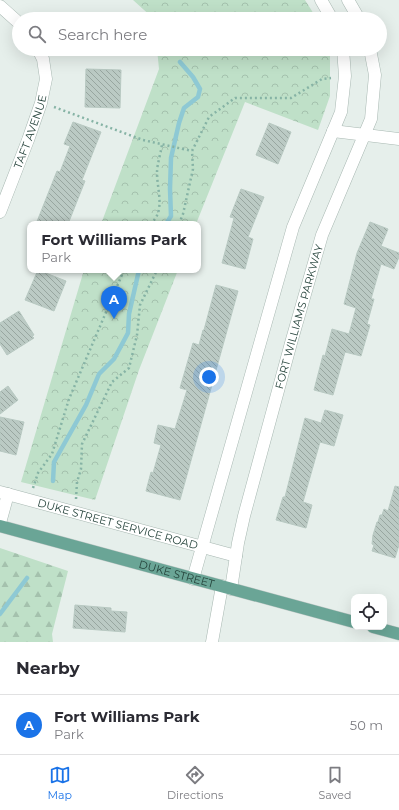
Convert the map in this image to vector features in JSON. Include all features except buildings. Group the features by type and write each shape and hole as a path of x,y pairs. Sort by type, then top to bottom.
{"main road":[{"name":"DUKE STREET","path":"0,525 351,621"},
{"path":"384,630 399,634"}],"street":[{"path":"320,0 328,12"},
{"path":"348,0 355,12"},
{"path":"0,6 12,17"},
{"name":"TAFT AVENUE","path":"0,212 42,103 46,79 42,56"},
{"path":"193,579 293,227 341,112 345,76 344,56"},
{"name":"FORT WILLIAMS PARKWAY","path":"212,642 236,556 248,501 322,235 371,119 375,75 371,56"},
{"path":"333,131 399,139"},
{"path":"0,525 4,493"},
{"name":"DUKE STREET SERVICE ROAD","path":"4,493 236,556"}],"path":[{"path":"180,221 183,214 193,169 192,151 209,117 235,98 290,98 322,79 345,76"},
{"path":"42,103 143,140 192,151"},
{"path":"153,221 160,203 157,172 162,144"},
{"path":"30,500 38,473 52,454 69,399 123,273"},
{"path":"75,512 77,482 81,469 82,444 112,382 129,368 137,335 140,305 156,273"}],"green space":[{"path":"133,0 305,0 313,12 146,12"},
{"path":"158,56 330,56 330,96 318,130 245,102 197,221 102,221 159,69"},
{"path":"83,273 177,273 139,370 95,500 21,482"},
{"path":"0,548 68,571 52,634 53,642 0,642"}],"waterway":[{"path":"168,221 171,216 171,158 179,123 184,108 198,97 200,89 193,77 180,62"},
{"path":"53,481 54,462 86,405 99,374 114,359 128,333 129,314 138,273"},
{"path":"0,614 27,578"}],"place":[{"name":"Fort Williams Park","path":"114,319"}]}
